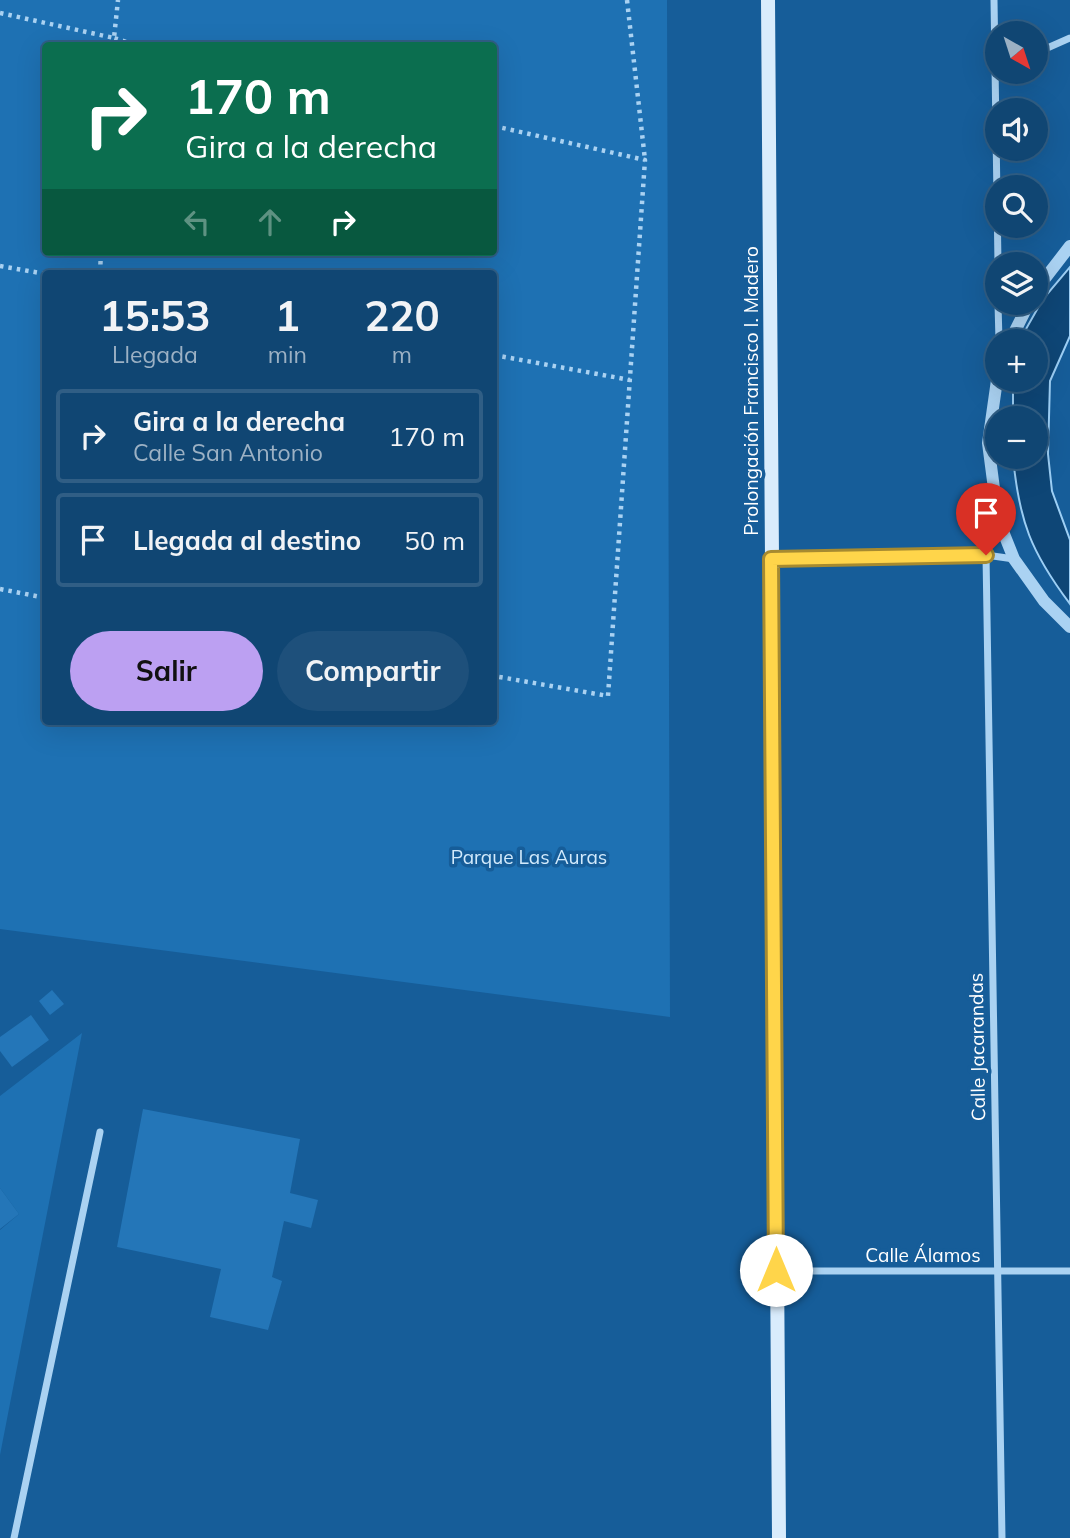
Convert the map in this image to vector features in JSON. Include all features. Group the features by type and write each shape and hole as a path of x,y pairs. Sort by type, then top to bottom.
{"main road":[{"name":"Prolongación Francisco I. Madero","path":"768,0 779,1538"}],"street":[{"path":"994,0 995,21"},
{"path":"1048,48 1070,38"},
{"path":"996,84 998,252"},
{"path":"1048,274 1070,246"},
{"path":"995,392 988,443 998,519 1014,559 1044,601 1070,627"},
{"path":"771,559 986,555 1014,559"},
{"name":"Calle Jacarandas","path":"986,555 995,1271 1002,1538"},
{"path":"14,1538 100,1132"},
{"name":"Calle Álamos","path":"776,1270 1070,1271"}],"path":[{"path":"114,42 118,0"},
{"path":"497,677 608,696 645,160 627,0"},
{"path":"0,13 126,42"},
{"path":"497,127 645,160"},
{"path":"0,266 42,273"},
{"path":"497,356 630,380"},
{"path":"0,589 42,597"}],"green space":[{"name":"Parque Las Auras","path":"0,0 667,0 670,1017 0,929"},
{"path":"82,1033 0,1455 0,1230 19,1214 0,1188 0,1096"}],"shaded area":[{"path":"1070,267 1070,336 1050,381 1048,454 1048,406 1013,406 1013,392 1048,392 1048,329 1026,329 1034,315 1048,315 1048,293"},
{"path":"1048,454 1052,491 1070,540 1070,604 1036,552 1023,518 1015,469 1048,469"}],"building":[{"path":"52,990 64,1004 50,1015 39,1001"},
{"path":"31,1015 49,1040 12,1067 0,1051 0,1037"},
{"path":"143,1109 300,1139 290,1193 318,1200 311,1228 284,1221 272,1277 282,1281 268,1330 210,1317 221,1269 117,1247"},
{"path":"0,1188 19,1214 0,1229"}],"route":[{"path":"776,1270 771,559 986,555"}]}
